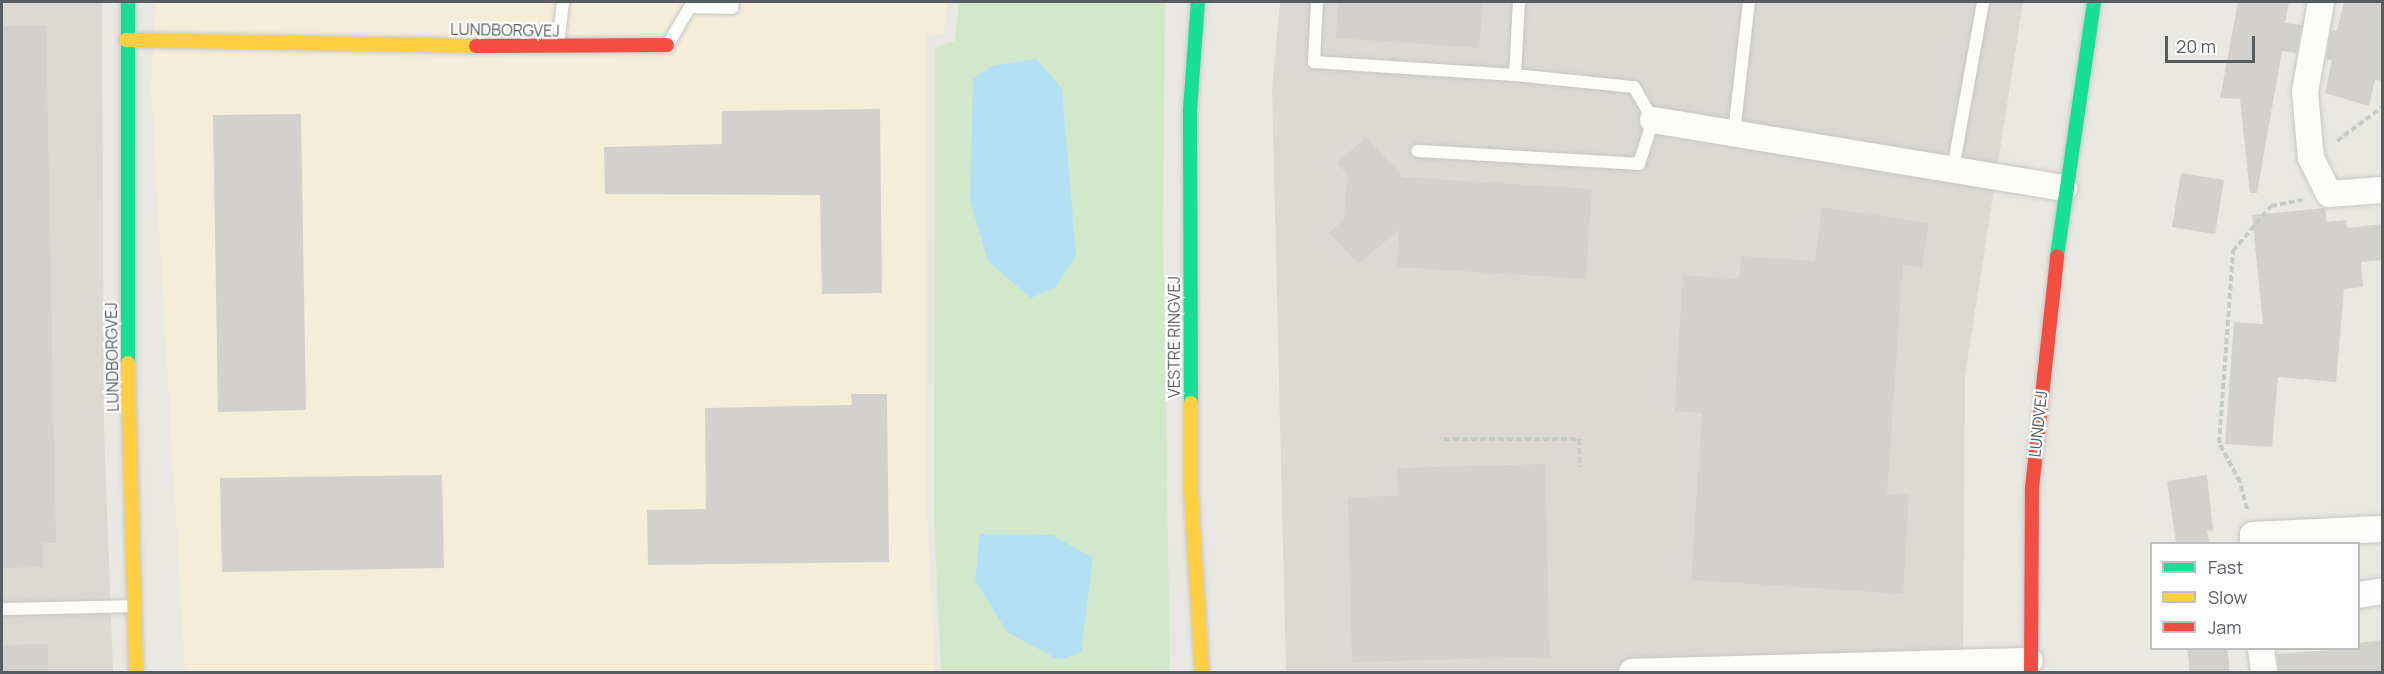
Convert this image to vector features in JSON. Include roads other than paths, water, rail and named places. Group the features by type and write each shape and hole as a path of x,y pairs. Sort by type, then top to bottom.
{"street":[{"name":"LUNDBORGVEJ","path":"128,2 126,40 128,381 136,672"},
{"name":"VESTRE RINGVEJ","path":"1198,2 1190,110 1191,466 1202,672"},
{"name":"LUNDVEJ","path":"1632,672 2031,667 2032,488 2064,188 2094,2"},
{"path":"2321,2 2305,92 2311,158 2329,194 2382,190"},
{"name":"LUNDBORGVEJ","path":"126,40 558,48 667,45"},
{"path":"1653,120 2064,188"},
{"path":"2253,539 2380,529"},
{"path":"2360,595 2382,591"},
{"path":"2261,650 2264,672"}],"lane":[{"path":"558,48 562,2"},
{"path":"667,45 690,7 732,8 733,2"},
{"path":"1317,2 1314,62 1515,75 1634,87 1653,120 1640,164 1417,152"},
{"path":"1515,75 1519,2"},
{"path":"1734,133 1749,2"},
{"path":"1953,169 1983,2"},
{"path":"2,609 134,606"}],"water":[{"path":"1037,59 1062,89 1076,255 1055,288 1031,298 988,262 970,200 973,79 994,65"},
{"path":"980,534 1052,535 1093,558 1081,652 1059,660 1007,632 975,580"}]}
